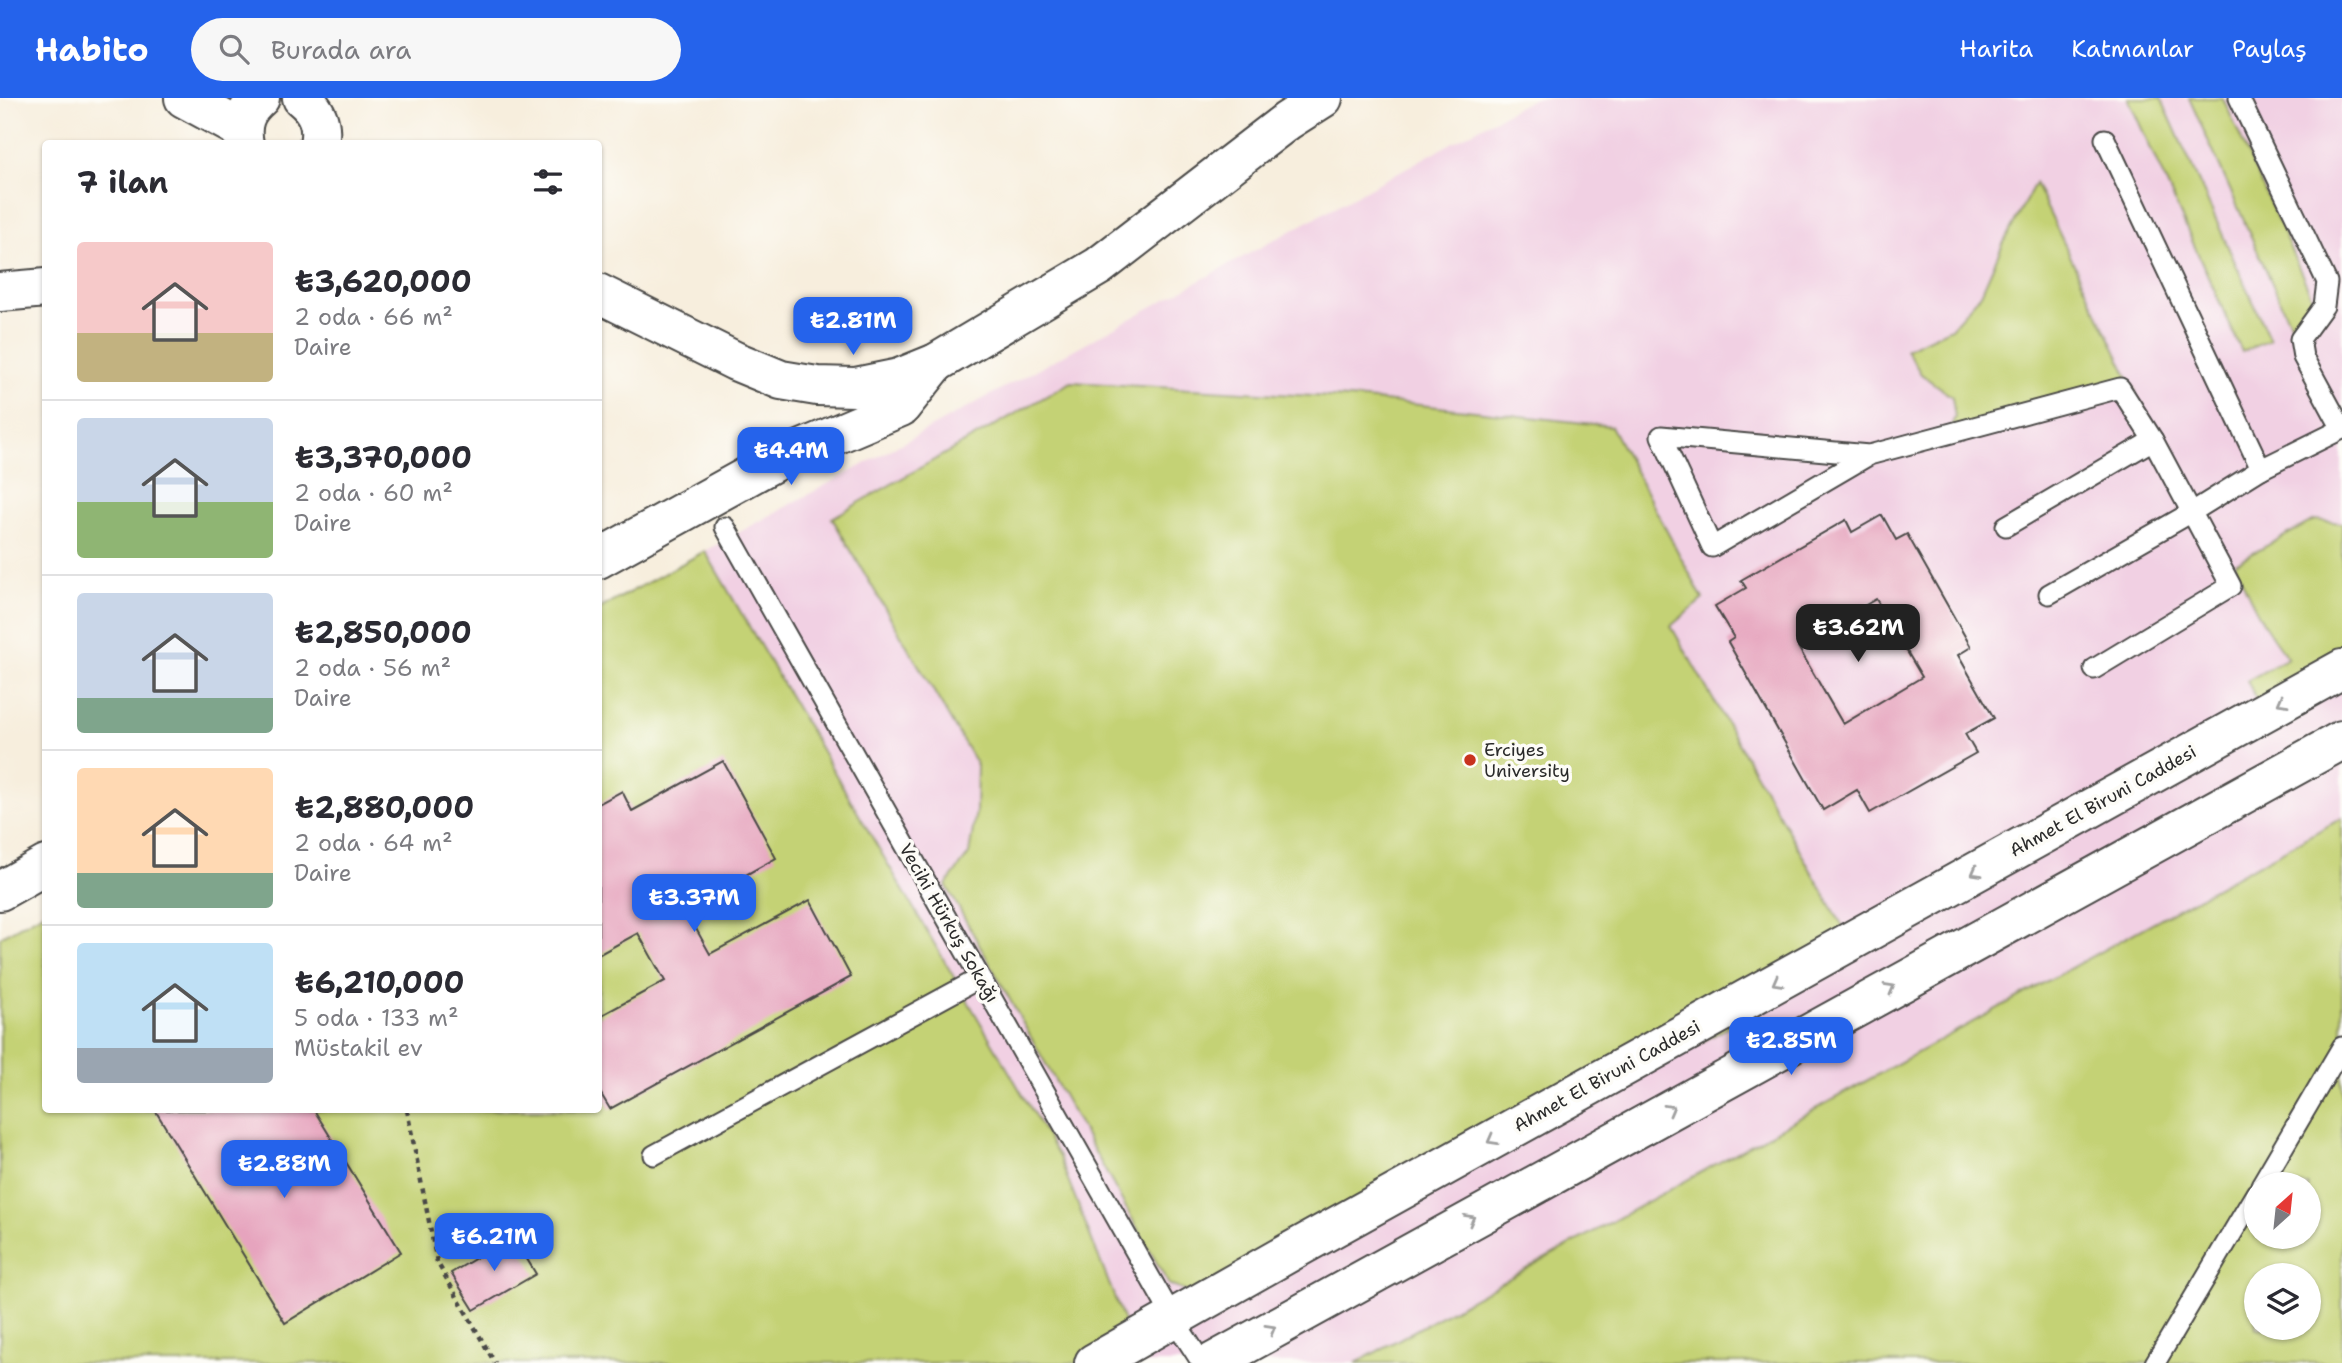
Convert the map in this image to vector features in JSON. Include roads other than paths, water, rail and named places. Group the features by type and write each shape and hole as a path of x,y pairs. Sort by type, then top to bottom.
{"street":[{"path":"184,98 248,124"},
{"path":"602,295 781,380 817,386 855,387 899,378 936,363 1099,266 1287,121 1323,98"},
{"path":"0,292 42,288"},
{"path":"602,557 780,458 901,407 936,363"},
{"name":"Ahmet El Biruni Caddesi","path":"1094,1363 2342,669"},
{"path":"1212,1363 2342,740"},
{"path":"0,891 42,867"}],"lane":[{"path":"2049,594 2261,469 2342,429 2303,357 2300,339 2324,306 2327,282 2239,98"},
{"path":"2105,139 2261,469"},
{"path":"1869,455 1661,436 1712,547 1869,455 2120,388 2153,440 2231,586 2094,668"},
{"path":"2006,526 2153,440"},
{"name":"Vecihi Hürkuş Sokağı","path":"725,527 1173,1318 1202,1363"},
{"path":"654,1155 980,978"},
{"path":"2269,1172 2342,1047"},
{"path":"2155,1363 2244,1213"}],"place":[{"name":"Erciyes University","path":"1470,760"}]}
